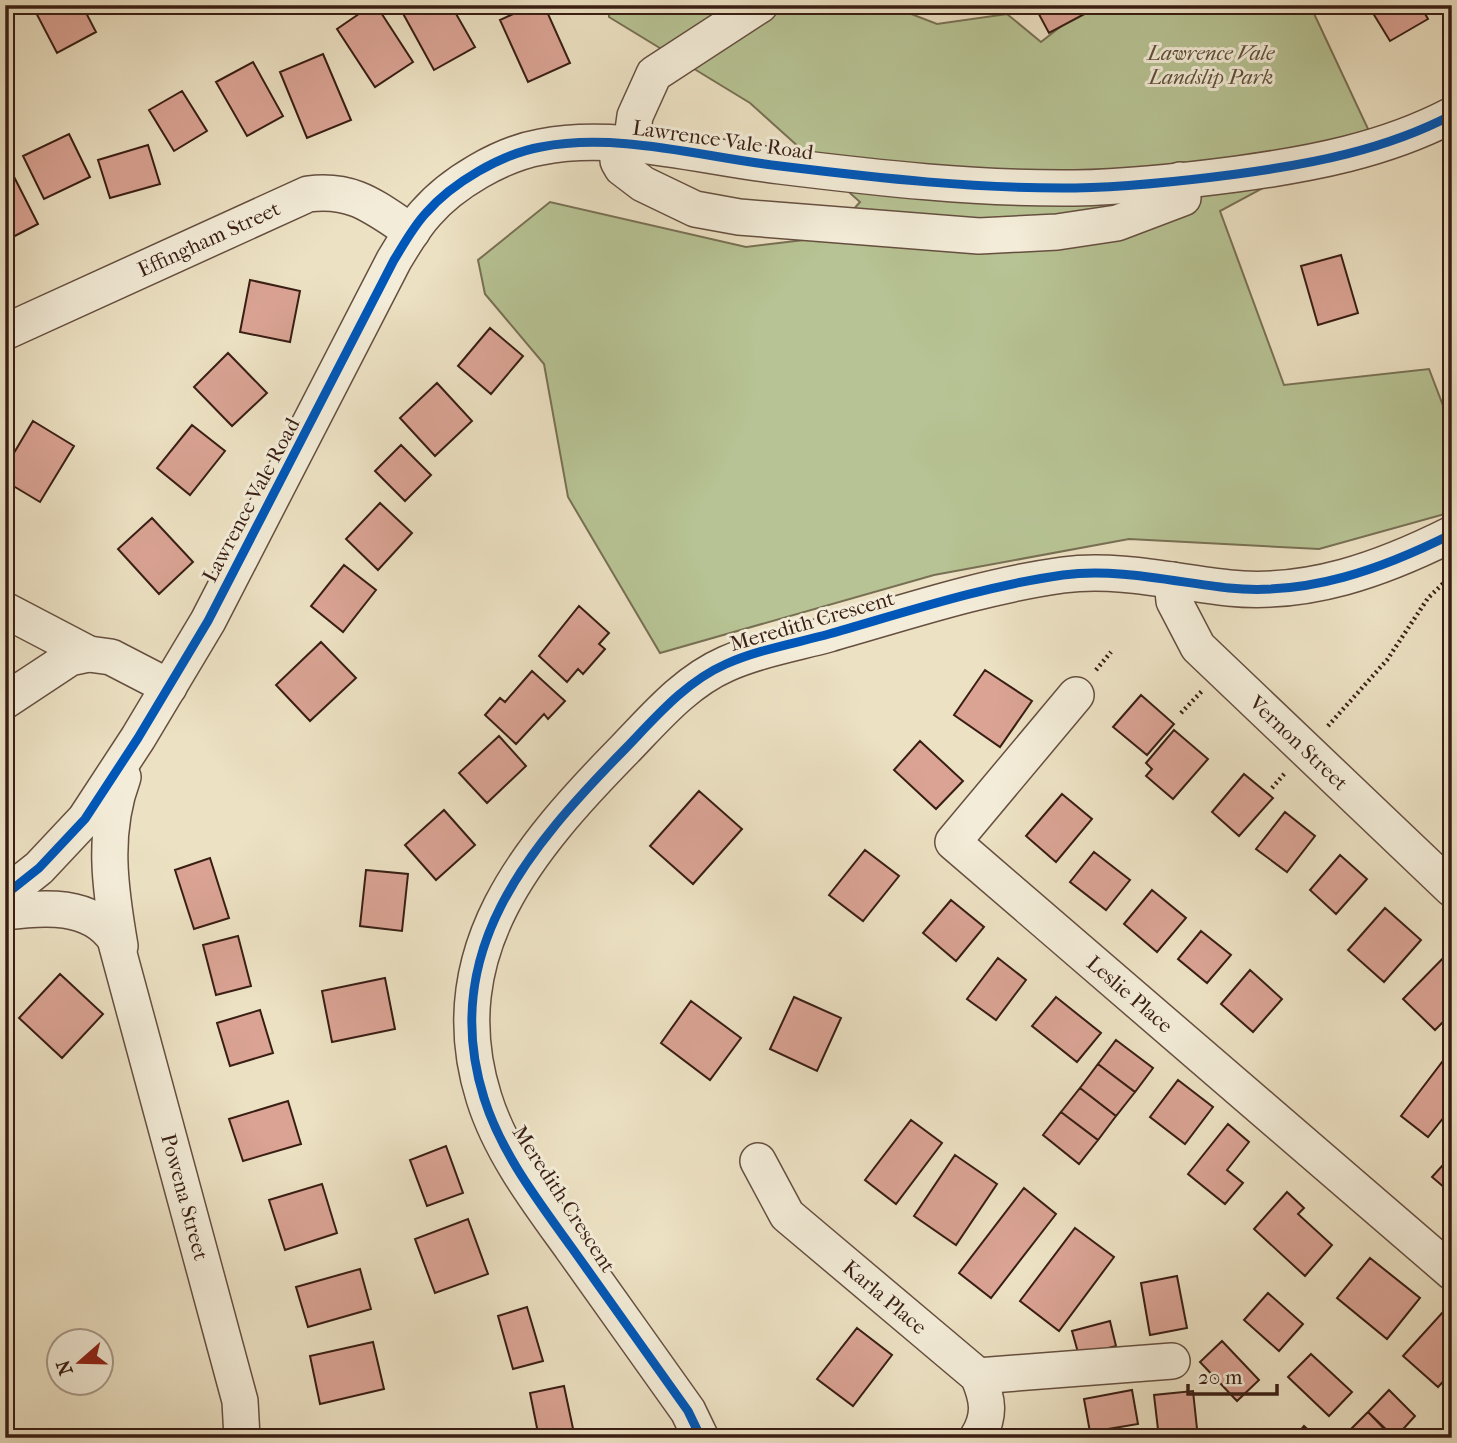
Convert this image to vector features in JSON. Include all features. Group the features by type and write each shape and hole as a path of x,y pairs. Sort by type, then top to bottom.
{"street":[{"path":"760,5 654,74 618,161 628,174 670,200 695,209 739,217 979,236 1057,232 1117,223 1183,198 1180,180"},
{"name":"Lawrence Vale Road","path":"5,895 38,868 85,819 138,738 214,609 412,232 443,198 464,181 510,157 538,147 568,143 624,144 881,178 1078,188 1282,168 1348,155 1399,138 1452,115"},
{"name":"Effingham Street","path":"5,332 308,194 332,191 354,195 412,232"},
{"name":"Meredith Crescent","path":"701,1438 688,1411 517,1168 484,1100 475,1059 470,1018 483,943 502,900 575,800 683,691 728,663 934,604 1065,575 1125,574 1233,588 1284,588 1329,582 1372,570 1452,534"},
{"name":"Vernon Street","path":"1172,580 1174,601 1198,647 1452,889"},
{"path":"5,610 89,654"},
{"path":"5,701 70,658 89,654 111,657 169,687"},
{"name":"Leslie Place","path":"1076,695 953,842 1452,1272"},
{"name":"Powena Street","path":"138,738 121,782 110,836 110,884 121,955 240,1401 243,1438"},
{"name":"Powena Street","path":"5,912 80,912 96,918 108,929 121,955"},
{"name":"Karla Place","path":"758,1161 787,1215 978,1376"},
{"path":"977,1438 986,1423 988,1401 978,1376 1172,1361"}],"path":[{"path":"1325,728 1388,660 1428,598 1452,575"},
{"path":"1272,788 1290,768"}],"green space":[{"name":"Lawrence Vale Landslip Park","path":"609,5 888,5 937,24 1007,14 1041,42 1088,5 1310,5 1369,131 1220,211 1284,385 1429,369 1452,429 1452,512 1319,549 1129,539 934,575 660,653 568,497 544,364 485,294 478,260 550,202 746,247 829,237 860,202 750,103 609,17"}],"building":[{"path":"32,5 82,5 96,32 57,53"},
{"path":"376,5 413,62 375,87 337,29"},
{"path":"405,5 451,5 475,47 434,70 400,8"},
{"path":"533,5 544,5 570,63 528,82 500,20"},
{"path":"1034,5 1090,5 1092,10 1049,33"},
{"path":"1368,5 1420,5 1428,19 1390,41"},
{"path":"1438,5 1452,5 1452,12 1445,16"},
{"path":"323,54 351,120 307,138 280,72"},
{"path":"253,62 283,116 247,136 216,82"},
{"path":"182,91 207,131 174,151 149,110"},
{"path":"69,134 90,177 44,199 23,156"},
{"path":"148,145 160,184 110,198 98,160"},
{"path":"7,163 38,224 5,241 5,164"},
{"path":"1341,255 1358,313 1318,325 1301,266"},
{"path":"250,280 300,291 290,342 240,332"},
{"path":"490,328 523,356 491,394 458,366"},
{"path":"228,353 267,393 232,426 194,387"},
{"path":"437,383 472,421 435,456 400,418"},
{"path":"33,421 74,446 40,502 5,481 5,468"},
{"path":"192,425 225,451 190,495 157,468"},
{"path":"401,445 431,475 405,501 375,471"},
{"path":"380,503 412,533 378,570 346,539"},
{"path":"152,518 193,562 159,594 118,549"},
{"path":"344,565 376,590 343,632 311,606"},
{"path":"579,606 609,633 599,644 605,649 583,674 578,669 567,682 539,656"},
{"path":"321,642 356,678 310,721 276,685"},
{"path":"985,670 1032,701 1000,747 954,715"},
{"path":"532,671 565,701 548,719 544,714 516,744 485,715 500,698 505,702"},
{"path":"1141,695 1174,724 1147,755 1113,727"},
{"path":"1174,730 1208,759 1173,799 1146,776 1152,769 1146,763"},
{"path":"499,736 526,766 487,803 459,773"},
{"path":"920,741 963,781 936,809 894,770"},
{"path":"1244,774 1273,798 1239,836 1212,812"},
{"path":"699,791 742,829 693,884 650,846"},
{"path":"1062,794 1092,819 1056,862 1026,836"},
{"path":"444,810 475,845 436,880 405,845"},
{"path":"1285,812 1315,836 1287,872 1256,849"},
{"path":"865,850 899,876 863,921 829,895"},
{"path":"1094,852 1130,880 1106,910 1070,882"},
{"path":"1340,855 1367,879 1336,914 1310,890"},
{"path":"210,858 229,918 194,929 175,870"},
{"path":"366,870 408,874 402,931 360,926"},
{"path":"1152,890 1186,918 1157,952 1124,924"},
{"path":"951,900 984,927 956,961 923,933"},
{"path":"1385,908 1421,940 1384,982 1348,950"},
{"path":"1201,931 1231,955 1207,983 1178,959"},
{"path":"238,936 251,986 216,995 203,945"},
{"path":"1452,949 1452,1013 1435,1030 1403,999"},
{"path":"998,958 1026,980 996,1020 967,999"},
{"path":"1250,970 1282,999 1253,1032 1221,1004"},
{"path":"60,974 103,1014 62,1058 19,1018"},
{"path":"385,978 395,1029 332,1042 322,991"},
{"path":"794,997 841,1018 817,1071 770,1049"},
{"path":"1056,997 1101,1033 1077,1062 1032,1026"},
{"path":"691,1001 741,1038 710,1080 661,1043"},
{"path":"260,1010 273,1053 230,1066 217,1023"},
{"path":"1116,1040 1153,1068 1135,1092 1098,1064"},
{"path":"1452,1049 1452,1107 1428,1137 1401,1116"},
{"path":"1098,1064 1135,1092 1116,1116 1080,1088"},
{"path":"1178,1080 1213,1107 1185,1144 1150,1117"},
{"path":"1080,1088 1116,1116 1098,1140 1061,1112"},
{"path":"288,1101 301,1144 243,1161 229,1119"},
{"path":"1061,1112 1098,1140 1079,1164 1043,1135"},
{"path":"911,1120 942,1143 896,1204 865,1180"},
{"path":"1228,1124 1249,1142 1227,1170 1243,1183 1225,1204 1188,1174"},
{"path":"446,1146 463,1193 427,1206 410,1160"},
{"path":"955,1155 997,1184 956,1245 914,1216"},
{"path":"1452,1155 1452,1194 1432,1177"},
{"path":"322,1184 337,1233 285,1250 269,1200"},
{"path":"1024,1188 1056,1214 991,1298 959,1273"},
{"path":"1287,1192 1304,1208 1298,1214 1332,1245 1305,1276 1254,1229"},
{"path":"468,1219 488,1274 435,1293 415,1239"},
{"path":"1075,1228 1114,1257 1059,1331 1020,1301"},
{"path":"1370,1258 1420,1298 1387,1339 1337,1298"},
{"path":"360,1269 371,1309 308,1327 296,1287"},
{"path":"1177,1276 1187,1328 1150,1335 1141,1283"},
{"path":"1268,1293 1303,1324 1279,1351 1244,1320"},
{"path":"1452,1302 1452,1372 1438,1387 1403,1356"},
{"path":"527,1307 543,1361 513,1369 498,1316"},
{"path":"1110,1321 1116,1346 1079,1356 1072,1331"},
{"path":"857,1328 892,1355 853,1406 817,1379"},
{"path":"1222,1341 1259,1380 1237,1401 1200,1362"},
{"path":"373,1342 384,1389 320,1404 310,1356"},
{"path":"1311,1354 1352,1392 1329,1416 1288,1377"},
{"path":"564,1386 575,1438 539,1438 530,1393"},
{"path":"1132,1390 1138,1424 1090,1432 1084,1399"},
{"path":"1389,1390 1415,1416 1395,1438 1368,1412"},
{"path":"1193,1391 1198,1438 1159,1438 1154,1395"},
{"path":"1368,1412 1393,1438 1350,1438 1346,1434"},
{"path":"1304,1426 1317,1438 1294,1438"}],"cycle path":[{"path":"5,895 39,868 85,819 138,738 208,621 394,260 426,213 449,191 478,171 510,156 541,147 600,142 927,182 1038,188 1116,186 1217,177 1320,160 1401,138 1452,115"},
{"path":"701,1438 688,1411 522,1176 500,1138 484,1098 473,1045 473,996 483,949 501,906 526,864 556,824 671,702 711,672 751,655 975,593 1063,575 1125,574 1229,588 1287,588 1316,584 1372,569 1452,534"}]}
